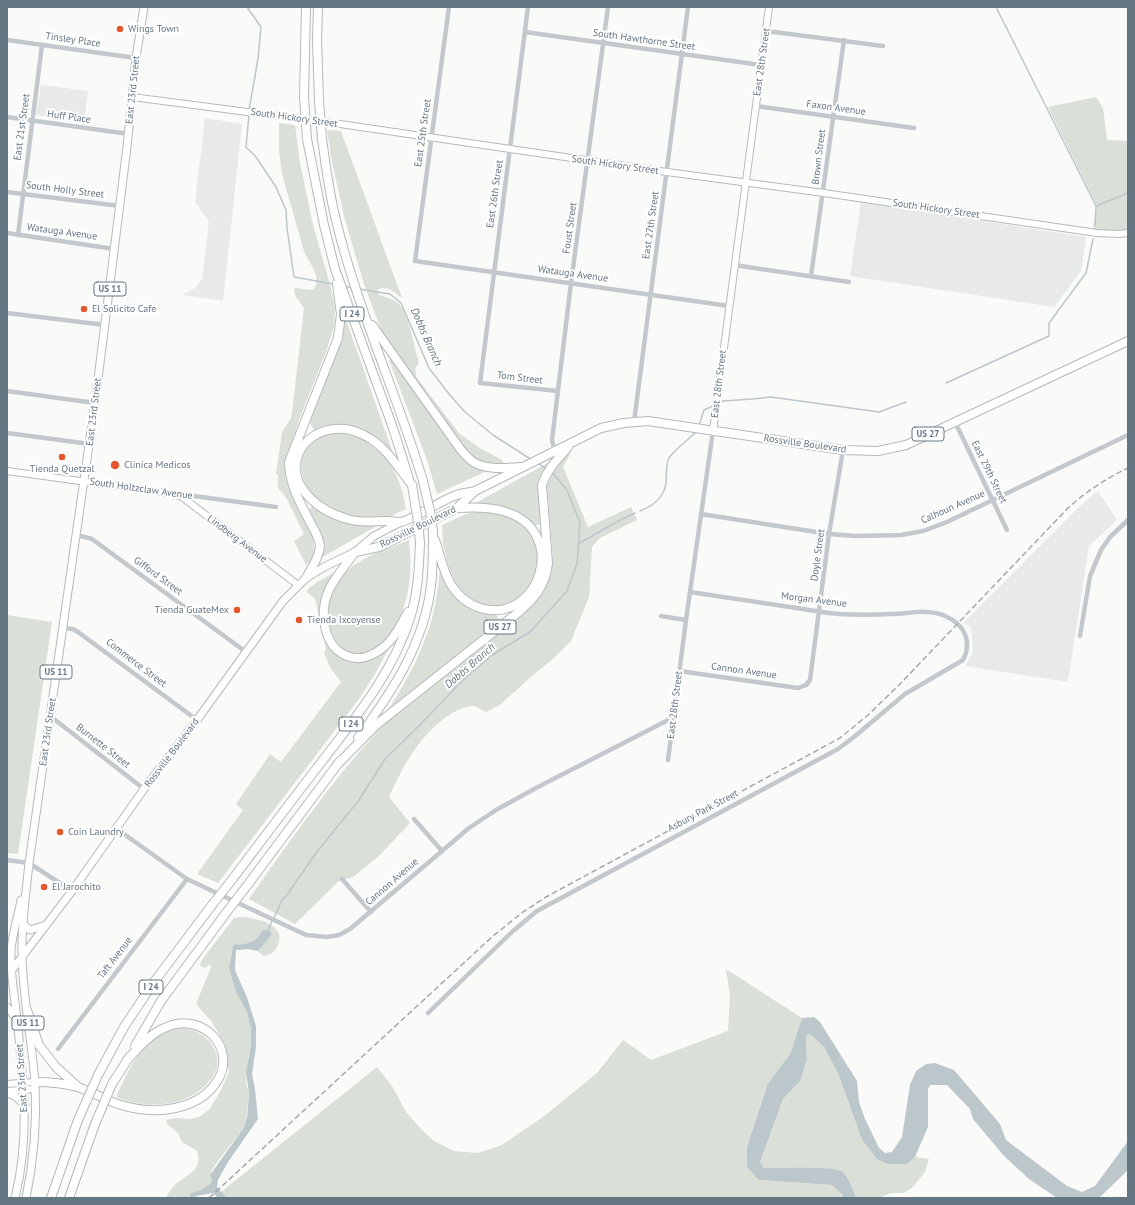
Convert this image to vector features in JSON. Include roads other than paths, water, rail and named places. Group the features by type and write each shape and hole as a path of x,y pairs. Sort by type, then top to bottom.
{"highway":[{"name":"I 24","path":"51,1198 78,1120 98,1076 124,1027 154,982 370,698 396,654 410,618 415,599 420,543 412,485 393,428 335,269 322,218 307,139 304,97 306,7"},
{"name":"I 24","path":"69,1198 95,1124 112,1084 160,1001 378,710 401,675 420,633 426,612 431,587 433,564 430,511 417,459 348,263 328,184 318,101 318,7"},
{"path":"306,578 319,553 320,546 317,536 291,484 289,462 338,338 341,314 335,269"},
{"path":"365,313 456,444 470,459 475,463 495,468 532,463"},
{"name":"Rossville Boulevard","path":"355,552 379,547 457,508 475,492 601,428 648,421 843,450 878,451 901,446 1127,343"},
{"name":"US 27","path":"401,522 353,521 337,516 314,502 300,486 296,466 298,454 305,442 316,434 330,429 353,430 371,439 387,453 412,485"},
{"name":"US 27","path":"338,764 376,725 520,611 538,593 547,571 548,562 542,485 551,466 571,443"},
{"name":"Rossville Boulevard","path":"401,522 454,496 475,492"},
{"path":"432,531 445,571 451,584 461,597 476,607 496,611 505,610 521,601 535,585 540,576 542,548 534,531 522,520 503,511 473,507 457,508"},
{"path":"355,552 334,582 328,593 325,604 324,614 328,635 336,650 342,654 357,658 371,655 378,651 388,644 397,633 415,599"},
{"path":"27,1010 39,1045 56,1067 78,1087"},
{"path":"35,1086 51,1082 78,1087 122,1105 153,1110 169,1109 184,1106 197,1100 209,1091 223,1068 222,1052 217,1039 196,1024 173,1024 157,1031 127,1060"}],"main road":[{"name":"East 23rd Street","path":"26,1198 32,1168 36,1133 35,1086 22,958 23,924 29,863 62,628 96,403 129,134 136,58 144,7"},
{"name":"Rossville Boulevard","path":"10,973 72,891 144,789 197,720 283,601 306,578 324,567 355,552 374,536 401,522"},
{"name":"East 23rd Street","path":"15,1198 25,1135 25,1105 17,1019 10,973 9,949 29,863"},
{"path":"23,924 30,930 47,925"},
{"path":"7,1007 17,1019"},
{"path":"7,1092 16,1096 25,1105"}],"street":[{"name":"East 25th Street","path":"415,261 449,7"},
{"name":"East 26th Street","path":"480,383 528,7"},
{"name":"Foust Street","path":"555,452 552,440 571,283 608,7"},
{"name":"East 27th Street","path":"634,422 688,7"},
{"name":"East 28th Street","path":"668,760 769,7"},
{"path":"766,31 883,46"},
{"name":"South Hawthorne Street","path":"525,32 762,65"},
{"name":"Tinsley Place","path":"7,40 136,58"},
{"name":"Brown Street","path":"811,276 824,193 844,40"},
{"name":"East 21st Street","path":"18,235 42,45"},
{"name":"South Hickory Street","path":"132,97 340,124 588,161 1097,232 1119,234 1128,233"},
{"name":"Faxon Avenue","path":"756,106 914,128"},
{"name":"Huff Place","path":"7,117 129,134"},
{"name":"South Holly Street","path":"7,192 120,206"},
{"name":"Watauga Avenue","path":"7,233 114,249"},
{"name":"Watauga Avenue","path":"415,261 729,306"},
{"path":"734,265 849,282"},
{"path":"7,313 105,325"},
{"name":"Tom Street","path":"480,383 558,392"},
{"path":"7,391 96,403"},
{"name":"East 29th Street","path":"955,422 1007,530"},
{"path":"7,433 90,444"},
{"name":"Calhoun Avenue","path":"701,514 829,534 877,537 900,535 916,532 947,522 1128,435"},
{"name":"Doyle Street","path":"806,685 810,680 829,534 843,450"},
{"name":"South Holtzclaw Avenue","path":"7,471 276,507"},
{"name":"Lindberg Avenue","path":"175,494 182,497 298,585"},
{"path":"1080,636 1090,576 1101,550 1110,537 1128,520"},
{"name":"Gifford Street","path":"77,535 92,539 246,652"},
{"name":"Morgan Avenue","path":"690,592 838,614 931,613 945,616 957,624"},
{"path":"661,616 686,620"},
{"name":"Asbury Park Street","path":"428,1013 513,931 537,911 838,749 905,694 963,660 968,644 967,637 957,624"},
{"name":"Commerce Street","path":"62,628 73,629 78,632 197,720"},
{"name":"Cannon Avenue","path":"679,671 798,688 806,685"},
{"name":"Burnette Street","path":"50,716 144,789"},
{"name":"Cannon Avenue","path":"117,829 187,878 287,926 306,935 327,937 339,935 350,930 469,828 496,810 674,717"},
{"path":"414,819 442,851"},
{"path":"7,860 29,863 72,891"},
{"name":"Taft Avenue","path":"58,1049 187,878"},
{"path":"342,879 371,912"},
{"path":"7,1084 35,1086"},
{"path":"7,1092 24,1086"}],"waterway":[{"name":"Dobbs Branch","path":"247,7 261,27 258,59 249,110"},
{"path":"996,7 1096,206 1095,225"},
{"name":"Dobbs Branch","path":"249,114 246,147 256,157 276,187 286,210 294,277 333,284"},
{"path":"1096,206 1128,193"},
{"path":"946,383 1049,336 1049,323 1086,273 1093,239"},
{"name":"Dobbs Branch","path":"345,286 353,288"},
{"name":"Dobbs Branch","path":"359,289 390,294 401,303 429,368 449,394 465,412 493,435 532,460"},
{"path":"718,403 723,401 771,397 879,412 906,402"},
{"path":"699,425 704,410 715,405"},
{"path":"640,511 657,501 663,493 666,483 669,458 696,432"},
{"name":"Dobbs Branch","path":"537,463 547,469"},
{"name":"Dobbs Branch","path":"274,918 282,900 316,853 359,800 385,759 462,681 492,655 530,632 567,591 577,564 580,523 567,490 552,472"},
{"path":"578,544 635,513"},
{"name":"Dobbs Branch","path":"268,931 272,921"},
{"name":"Dobbs Branch","path":"237,946 250,944"}],"railway":[{"path":"209,1198 493,936 523,912 546,897 840,738 868,715 900,684 1068,508 1096,486 1128,468"}],"place":[{"name":"Wings Town","path":"120,29"},
{"name":"El Solicito Cafe","path":"84,309"},
{"name":"Tienda Quetzal","path":"62,457"},
{"name":"Clinica Medicos","path":"115,465"},
{"name":"Tienda GuateMex","path":"237,610"},
{"name":"Tienda Ixcoyense","path":"299,620"},
{"name":"Coin Laundry","path":"60,832"},
{"name":"El Jarochito","path":"44,887"}]}
